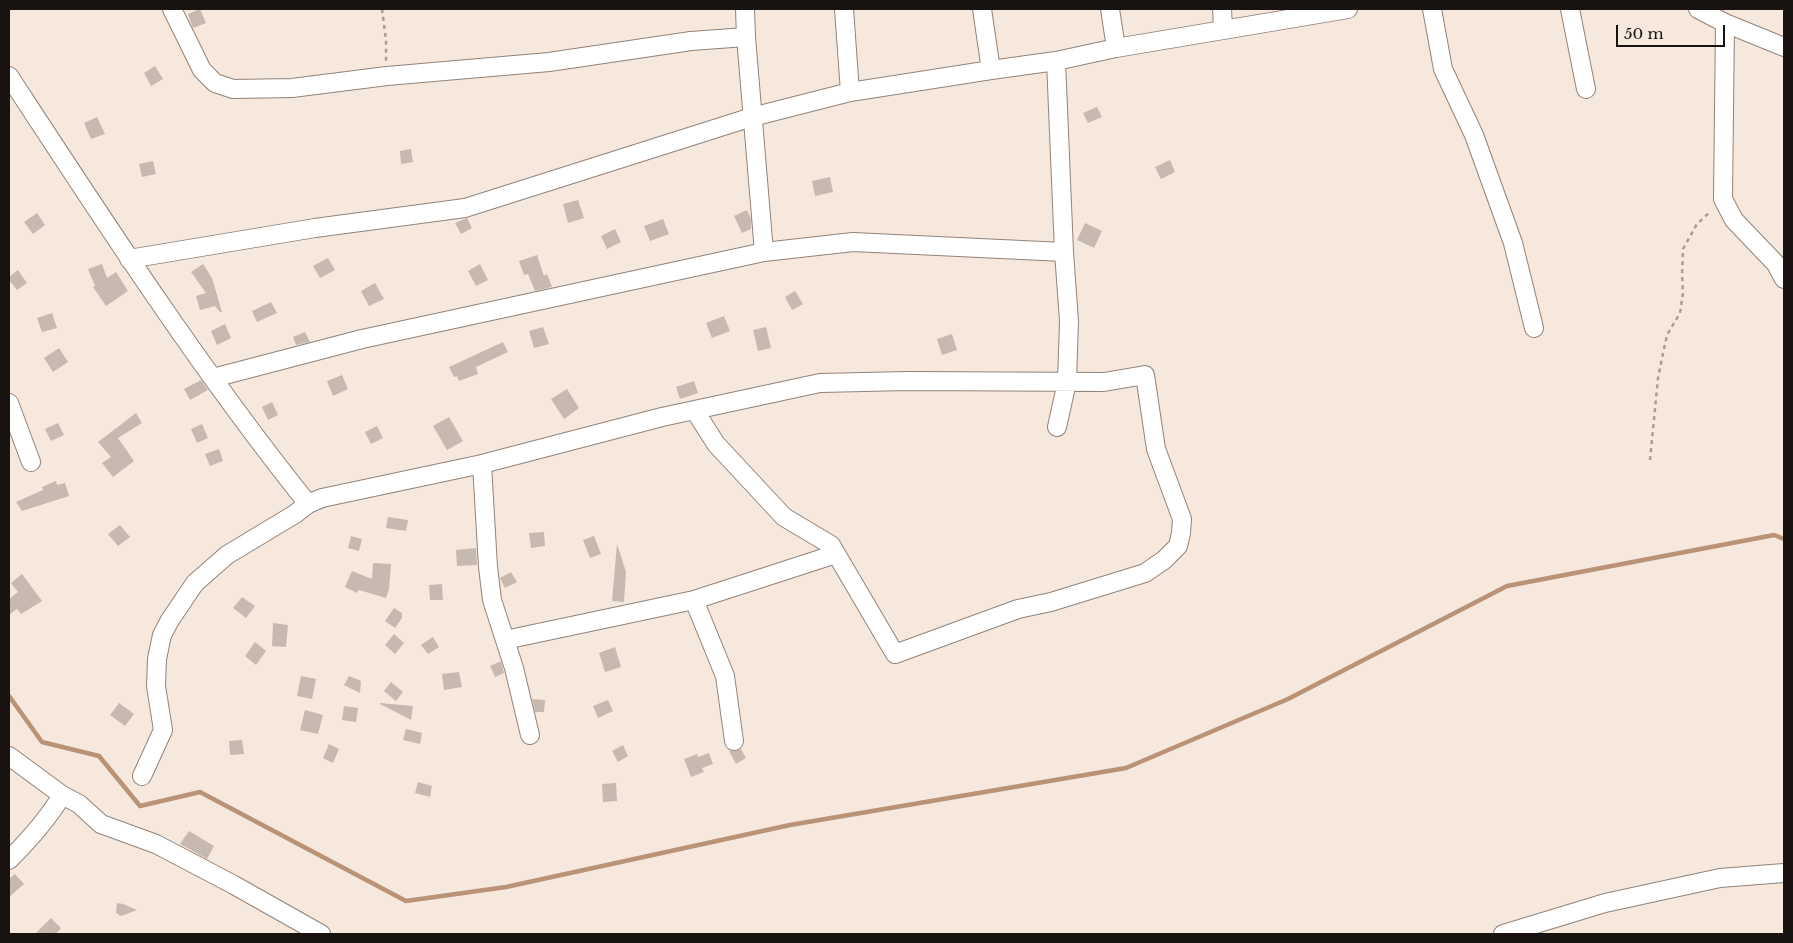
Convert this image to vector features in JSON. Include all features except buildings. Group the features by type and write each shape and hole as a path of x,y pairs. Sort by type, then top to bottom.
{"street":[{"path":"172,9 202,70 215,83 233,88 292,88 387,76 550,62 690,41 746,37"},
{"path":"745,9 764,252"},
{"path":"844,9 850,92"},
{"path":"982,9 991,70"},
{"path":"1110,9 1116,48"},
{"path":"1222,9 1223,29"},
{"path":"129,259 315,228 465,208 752,117 850,92 1056,61 1116,48 1348,9"},
{"path":"1432,9 1443,69 1474,135 1513,243 1534,328"},
{"path":"1570,9 1586,89"},
{"path":"1698,9 1725,23 1784,47"},
{"path":"1725,23 1722,199 1734,220 1776,264 1784,279"},
{"path":"1056,61 1064,252 1069,321 1067,382 1056,427"},
{"path":"9,76 129,259 213,378 308,504"},
{"path":"213,378 362,339 764,252 853,242 1064,252"},
{"path":"142,776 163,730 156,686 157,659 162,634 195,583 227,555 295,514 308,504 322,498 482,464 662,417 820,383 908,381 1104,382 1145,375 1156,449 1182,519 1178,546 1164,560 1145,573 1051,602 1018,609 895,654 831,545 784,517 716,444 695,411"},
{"path":"9,403 31,462"},
{"path":"482,464 488,567 492,600 514,668 530,735"},
{"path":"505,640 694,600 836,554"},
{"path":"694,600 725,676 734,741"},
{"path":"9,756 62,795 79,804 102,824 164,849 234,885 321,934"},
{"path":"9,860 56,806 62,795"},
{"path":"1503,934 1605,903 1720,878 1784,873"}],"path":[{"path":"382,9 386,40 387,76"},
{"path":"1650,460 1660,370 1668,336 1680,313 1683,293 1683,249 1697,224 1722,199"}],"waterway":[{"path":"9,696 42,742 99,756 140,806 200,792 406,901 506,887 790,825 1126,768 1288,699 1507,586 1774,535 1784,539"}]}
